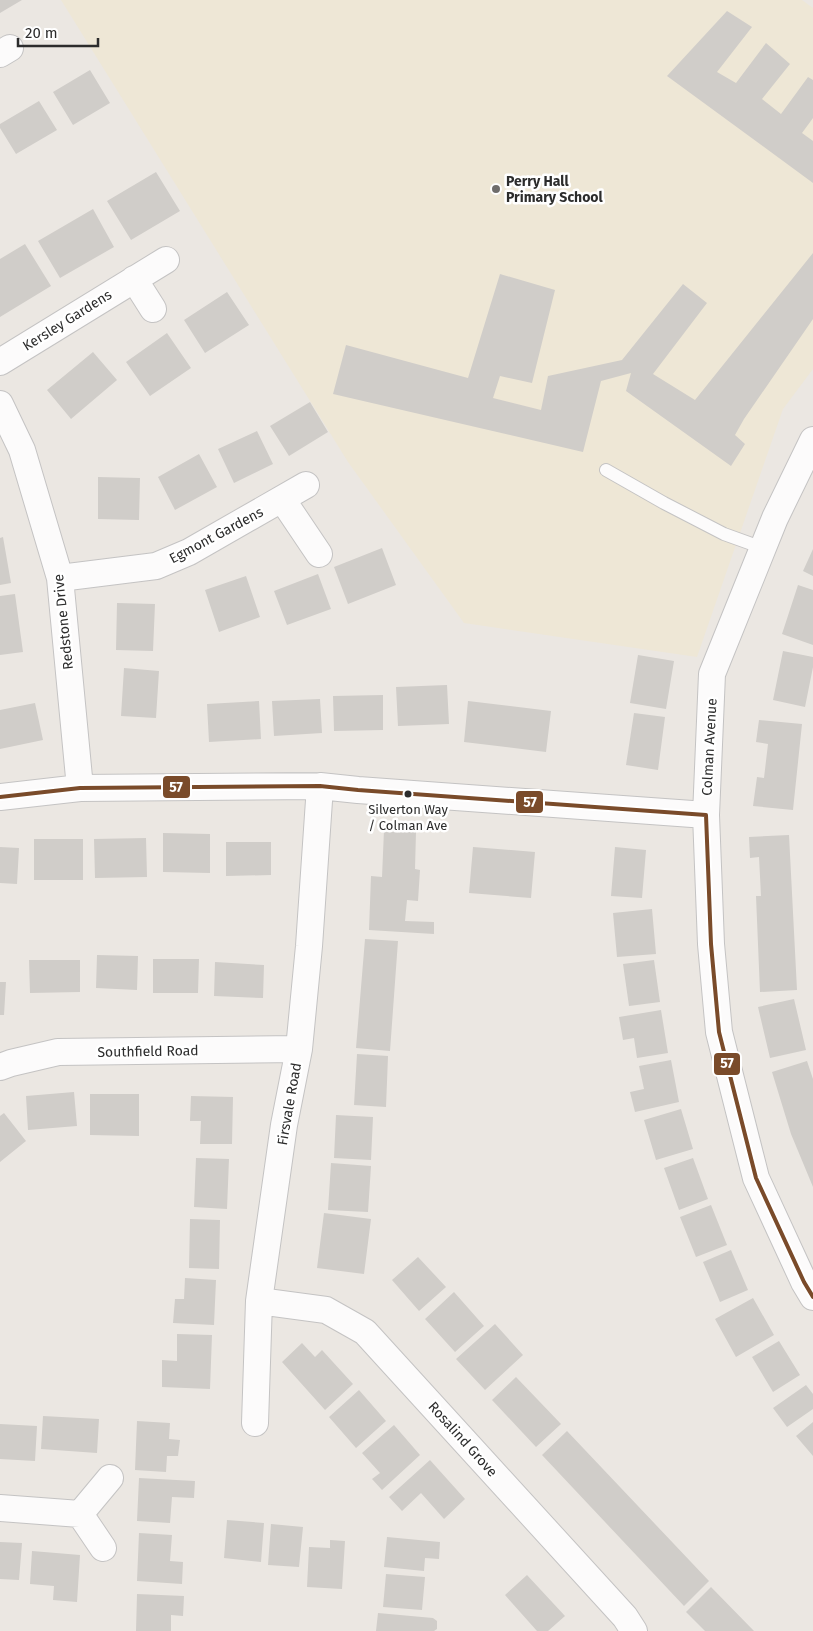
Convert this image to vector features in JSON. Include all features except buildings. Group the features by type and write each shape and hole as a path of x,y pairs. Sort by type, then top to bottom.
{"street":[{"name":"Kersley Gardens","path":"0,362 166,260"},
{"path":"134,279 154,309"},
{"name":"Redstone Drive","path":"0,404 22,450 60,578 80,788"},
{"name":"Colman Avenue","path":"813,440 775,518 712,674 706,814 711,944 719,1032 756,1178 804,1282 813,1297"},
{"name":"Egmont Gardens","path":"60,578 156,566 189,552 306,485"},
{"path":"282,499 319,554"},
{"path":"0,797 80,788 320,786 706,814"},
{"name":"Firsvale Road","path":"255,1423 259,1301 284,1125 299,1049 309,946 320,786"},
{"name":"Southfield Road","path":"0,1067 58,1052 299,1049"},
{"name":"Rosalind Grove","path":"259,1301 326,1310 365,1332 618,1610 634,1631"},
{"path":"80,1514 110,1478"},
{"path":"0,1508 80,1514"},
{"path":"80,1514 103,1548"}],"lane":[{"path":"606,470 724,534 763,548"}],"shaded area":[{"name":"Perry Hall Primary School","path":"61,0 802,0 813,8 813,369 783,409 697,657 464,623 348,462"}],"transit line":[{"name":"57","path":"0,797 80,788 320,786 706,815"},
{"name":"57","path":"706,815 711,944 719,1032 756,1178 804,1282 813,1297"}],"place":[{"name":"Perry Hall Primary School","path":"496,189"},
{"name":"Silverton Way / Colman Ave","path":"408,794"}]}
